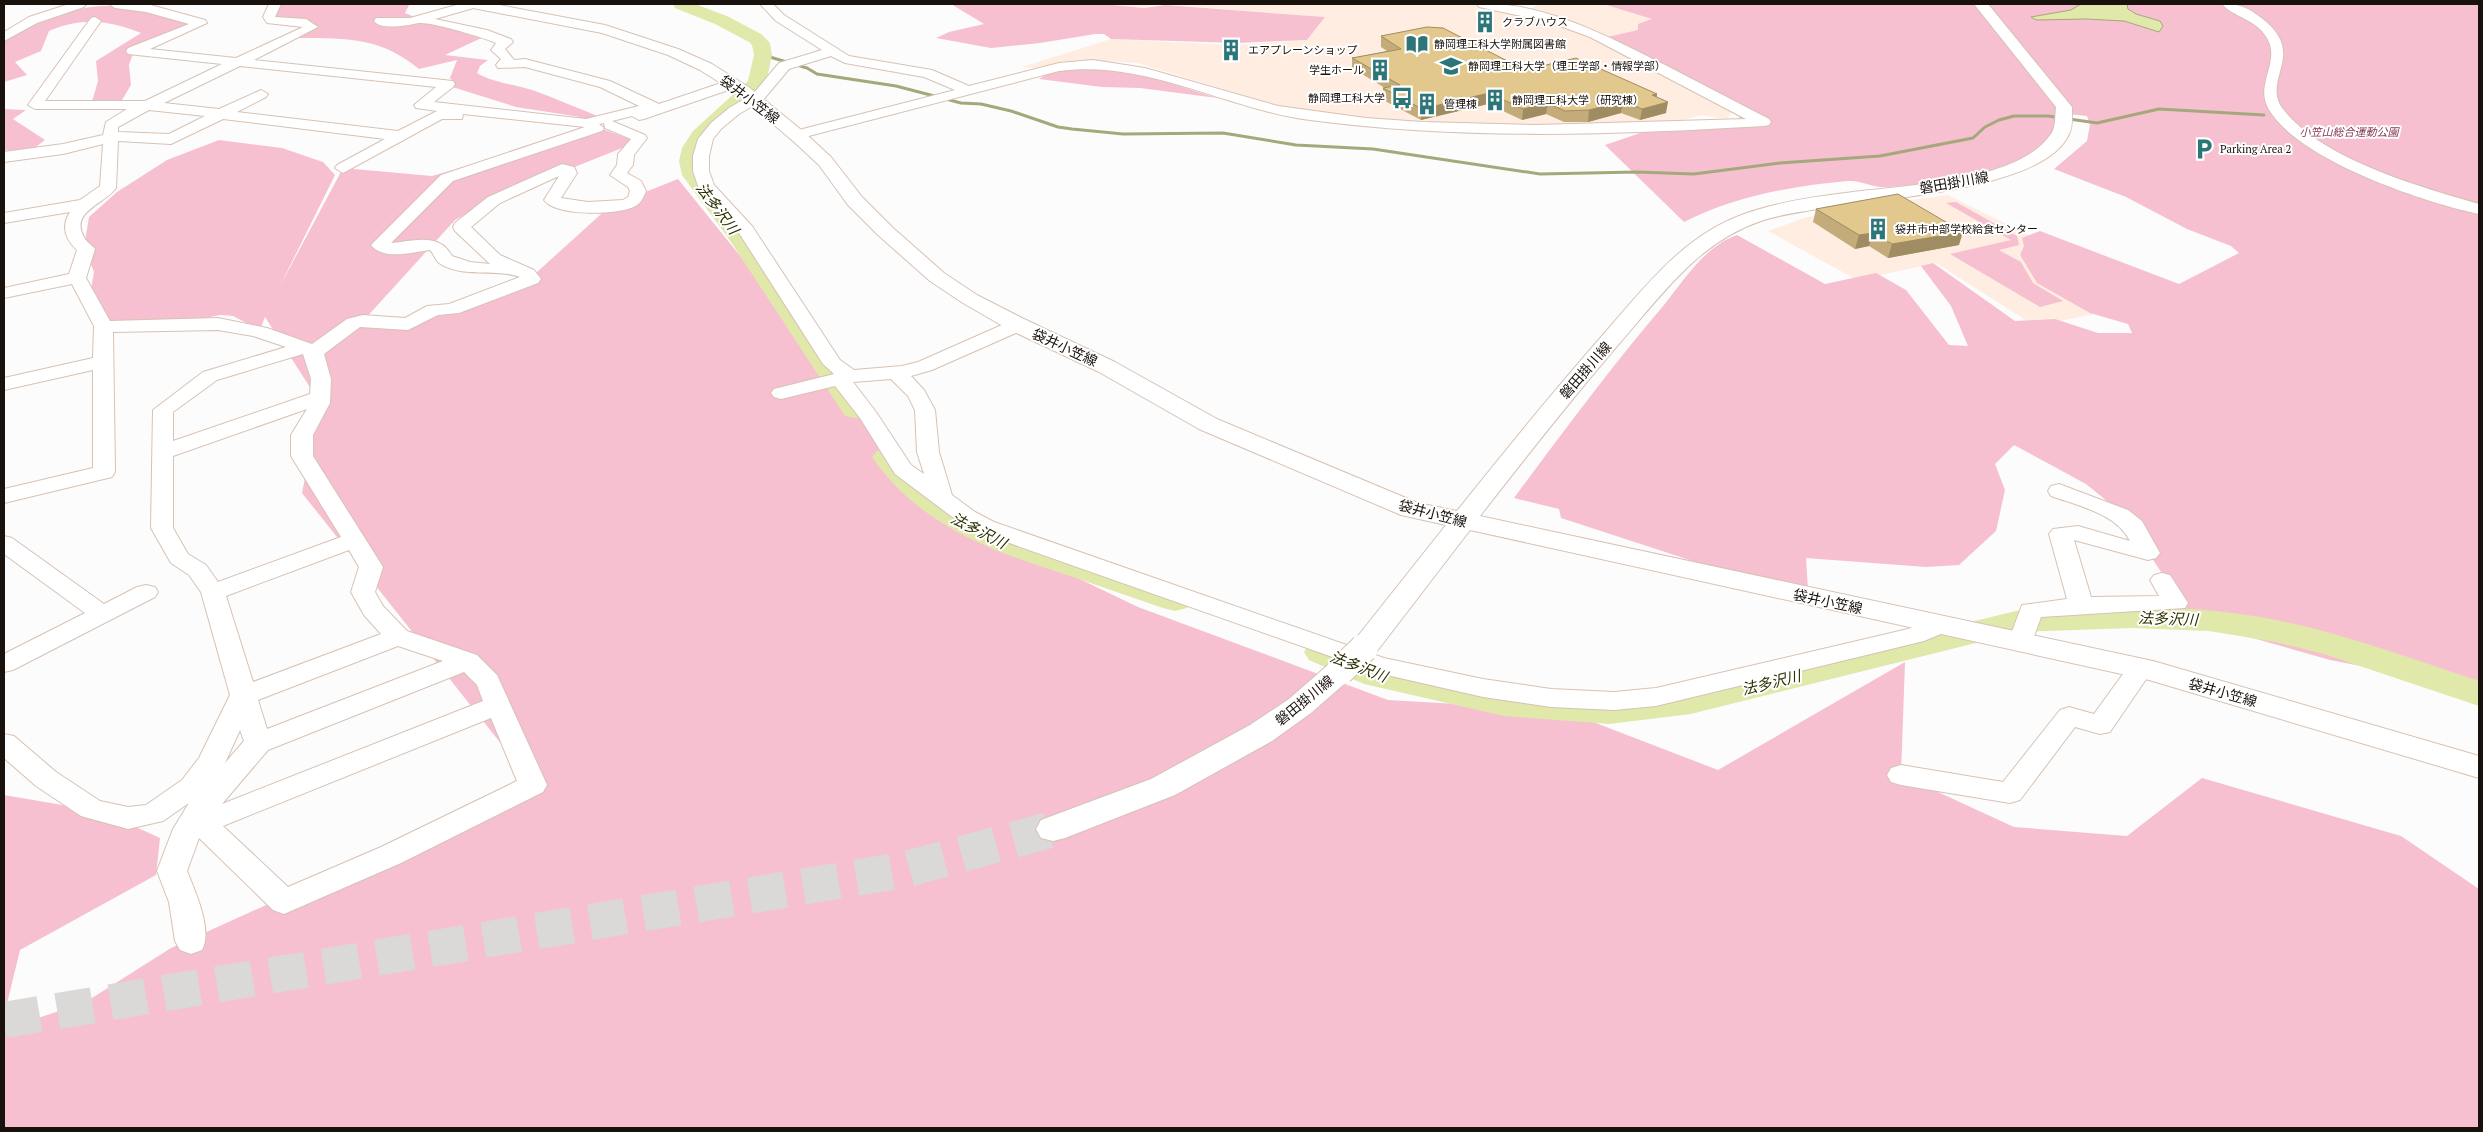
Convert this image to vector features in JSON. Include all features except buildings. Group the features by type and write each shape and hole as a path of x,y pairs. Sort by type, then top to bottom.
{"main road":[{"name":"袋井小笠線","path":"473,4 605,29 673,52 706,67 745,94 796,135 825,161 855,201 937,277 970,299 1018,325 1108,367 1208,424 1410,509 2140,668 2479,767"},
{"name":"磐田掛川線","path":"1053,829 1163,787 1253,738 1300,706 1340,671 1364,648 1527,438 1590,363 1693,250 1709,237 1742,221 1787,207 1986,177 2038,159 2056,145 2066,123 2064,107 1981,4"}],"street":[{"path":"4,37 33,20 80,4"},
{"path":"115,4 147,8 201,23 134,51 448,84 422,105 586,123 655,108 745,94"},
{"path":"4,496 104,472 104,326 77,278 86,249 75,237 73,222 80,209 108,188 110,125 147,105 312,28 306,23 271,20 269,16 275,4"},
{"path":"380,21 410,22 473,4"},
{"path":"766,4 780,18 831,52 860,63 927,73 967,90"},
{"path":"796,135 1059,67 1103,63 1129,67 1259,106 1350,121 1533,131 1662,128 1764,122 1595,34 1552,19 1483,4"},
{"path":"2228,4 2258,21 2274,38 2278,55 2269,88 2271,102 2276,112 2294,130 2327,151 2375,174 2479,209"},
{"path":"420,19 482,33 506,42 499,46 498,50 508,59 503,65 525,63 605,84 655,108"},
{"path":"95,21 35,105 147,105 400,136"},
{"path":"831,52 784,66 745,94 734,111 716,126 706,140 701,156 706,186 746,230 833,364 845,377 903,469 973,520 1023,542 1075,557 1137,581 1315,641 1378,665 1483,688 1551,698 1614,701 1656,698 1915,635 1939,625"},
{"path":"4,175 5,156 63,149 120,136 171,139 261,94"},
{"path":"517,269 484,270 464,267 445,259 439,248 433,245 387,250 380,244 446,178 610,125 655,108"},
{"path":"343,168 439,115 489,118 518,116"},
{"path":"258,743 213,592 198,570 178,558 162,528 163,410 210,376 308,350 354,323 363,321 408,324 434,310 452,309 532,279 528,274 494,259 461,227 494,200 562,169 568,170 569,174 552,200 557,204 587,207 617,206 625,205 635,199 638,191 635,184 618,175 625,165 626,154 640,138 610,125"},
{"path":"4,218 86,204"},
{"path":"4,292 77,278"},
{"path":"104,326 129,329 201,323 235,326 260,330 308,350 321,379 320,403 302,435 302,456 371,567 363,592 373,610 398,637 468,661 488,681 533,784 391,855 284,902 201,817"},
{"path":"781,393 845,377 896,372 925,366 1018,325"},
{"path":"4,384 104,362"},
{"path":"896,372 917,394 925,410 928,448 940,495"},
{"path":"163,452 320,397"},
{"path":"900,464 928,448"},
{"path":"2060,491 2120,514 2134,526 2148,553 2078,533 2061,534 2080,604"},
{"path":"213,592 353,540"},
{"path":"4,543 102,614"},
{"path":"2021,642 2031,610 2080,604 2176,603 2162,580"},
{"path":"4,664 146,592"},
{"path":"4,743 46,779 91,809 128,818 153,814 192,787 211,763 243,696 398,637"},
{"path":"191,941 184,902 172,871 188,828 201,817 258,743 468,661"},
{"path":"1901,775 2010,793 2069,716 2100,725 2140,668"},
{"path":"201,817 499,705"}],"shaded area":[{"path":"1102,4 1158,4 1144,8"},
{"path":"1158,4 1470,4 1523,14 1538,4 1603,4 1653,19 1733,111 1727,119 1700,115 1674,123 1575,126 1407,121 1350,117 1283,107 1137,63 1085,60 1035,68 1022,67 1111,39 1234,45 1307,40 1325,17"},
{"path":"2081,4 2127,4 2128,9 2136,14 2160,21 2163,26 2159,32 2124,21 2086,19 2036,20 2031,17 2071,10"},
{"path":"1948,195 2043,242 2036,252 2017,255 2115,310 2035,326 1936,263 1857,280 1768,231 1804,218 1844,209"}],"green space":[{"path":"82,4 86,4 80,9 111,6 141,8 201,23 134,51 129,65 131,85 119,105 91,105 98,81 96,61 141,33 117,25 84,22 49,31 41,51 15,62 27,75 4,82 4,38"},
{"path":"275,4 409,5 405,13 419,19 488,35 445,55 488,60 480,66 477,73 497,81 532,90 600,117 570,121 580,117 516,107 446,85 454,82 450,78 457,60 419,69 403,58 373,44 341,39 289,38 311,28 269,17"},
{"path":"951,4 1102,4 1144,8 1165,5 1325,17 1307,40 1237,43 1111,39 1104,34 1095,34 1040,43 991,48 936,38 949,32 984,24"},
{"name":"小笠山総合運動公園","path":"1603,4 2479,4 2479,689 2330,660 2200,623 2186,610 2123,514 2086,484 2014,445 1995,464 2005,490 1996,531 1959,565 1926,567 1806,558 1808,590 1711,567 1561,518 1559,509 1514,498 1606,376 1687,275 1715,247 1737,235 1825,284 1876,273 1906,290 1949,345 1968,346 1951,306 1921,266 1933,263 2015,321 2055,319 2098,333 2132,333 2128,324 2090,313 2037,283 2020,255 2024,246 2022,238 2040,231 2179,284 2239,253 2231,246 2187,229 2126,197 2054,169 2087,141 2090,124 2087,116 2059,113 2048,141 2014,162 1993,169 1949,180 1905,186 1881,187 1848,181 1785,189 1723,205 1684,222 1605,145 1655,128 1734,122 1741,116 1728,97 1693,85 1603,38 1638,30 1638,24 1652,19"},
{"path":"1093,66 1141,74 1217,98 1140,88 1102,87 1039,79 1059,70"},
{"path":"4,109 26,110 13,119 45,140 28,153 4,150"},
{"path":"600,128 637,142 500,197 455,220 364,320 408,324 526,282 610,206 678,179 804,335 903,469 994,538 1138,607 1388,700 1562,710 1718,770 1905,662 1901,775 2014,827 2127,836 2202,778 2401,836 2479,889 2479,1128 4,1128 4,1029 84,1003 171,948 533,784 302,493 320,403 265,317 260,330 233,316 220,315 172,325 101,321 89,300 94,272 84,247 89,217 117,192 167,160 219,140 282,148 323,162 335,175 280,286 343,168 432,176"},
{"path":"1956,202 2017,236 2019,245 1999,250 2021,262 2033,283 2063,301 2040,307 1950,254 2011,240 1946,203"},
{"path":"4,795 103,812 160,838 156,875 20,950 4,1016"}],"waterway":[{"name":"法多沢川","path":"681,4 721,20 761,43 763,55 757,83 700,135 692,148 690,161 693,175 739,236 855,410"},
{"path":"763,55 807,68 817,74 896,86 961,103 981,104 1011,111 1058,127 1123,134 1223,133 1296,145 1373,149 1540,174 1637,172 1694,174 1780,163 1880,156 1973,138 1985,127 1999,120 2014,116 2048,116 2097,123 2159,109 2264,115"},
{"name":"法多沢川","path":"887,457 905,480 926,499 974,529 1027,551 1175,601"},
{"name":"法多沢川","path":"1321,652 1377,676 1504,704 1562,710 1609,712 1691,702 2020,621 2132,617 2209,620 2276,631 2335,646 2479,694"}],"tunnel":[{"path":"4,1020 903,870 1053,829"}],"place":[{"name":"クラブハウス","path":"1485,22"},
{"name":"静岡理工科大学附属図書館","path":"1417,44"},
{"name":"エアプレーンショップ","path":"1231,50"},
{"name":"静岡理工科大学（理工学部・情報学部）","path":"1451,66"},
{"name":"学生ホール","path":"1380,70"},
{"name":"静岡理工科大学","path":"1402,98"},
{"name":"静岡理工科大学（研究棟）","path":"1495,100"},
{"name":"管理棟","path":"1427,104"},
{"name":"Parking Area 2","path":"2204,149"},
{"name":"袋井市中部学校給食センター","path":"1878,229"}]}
